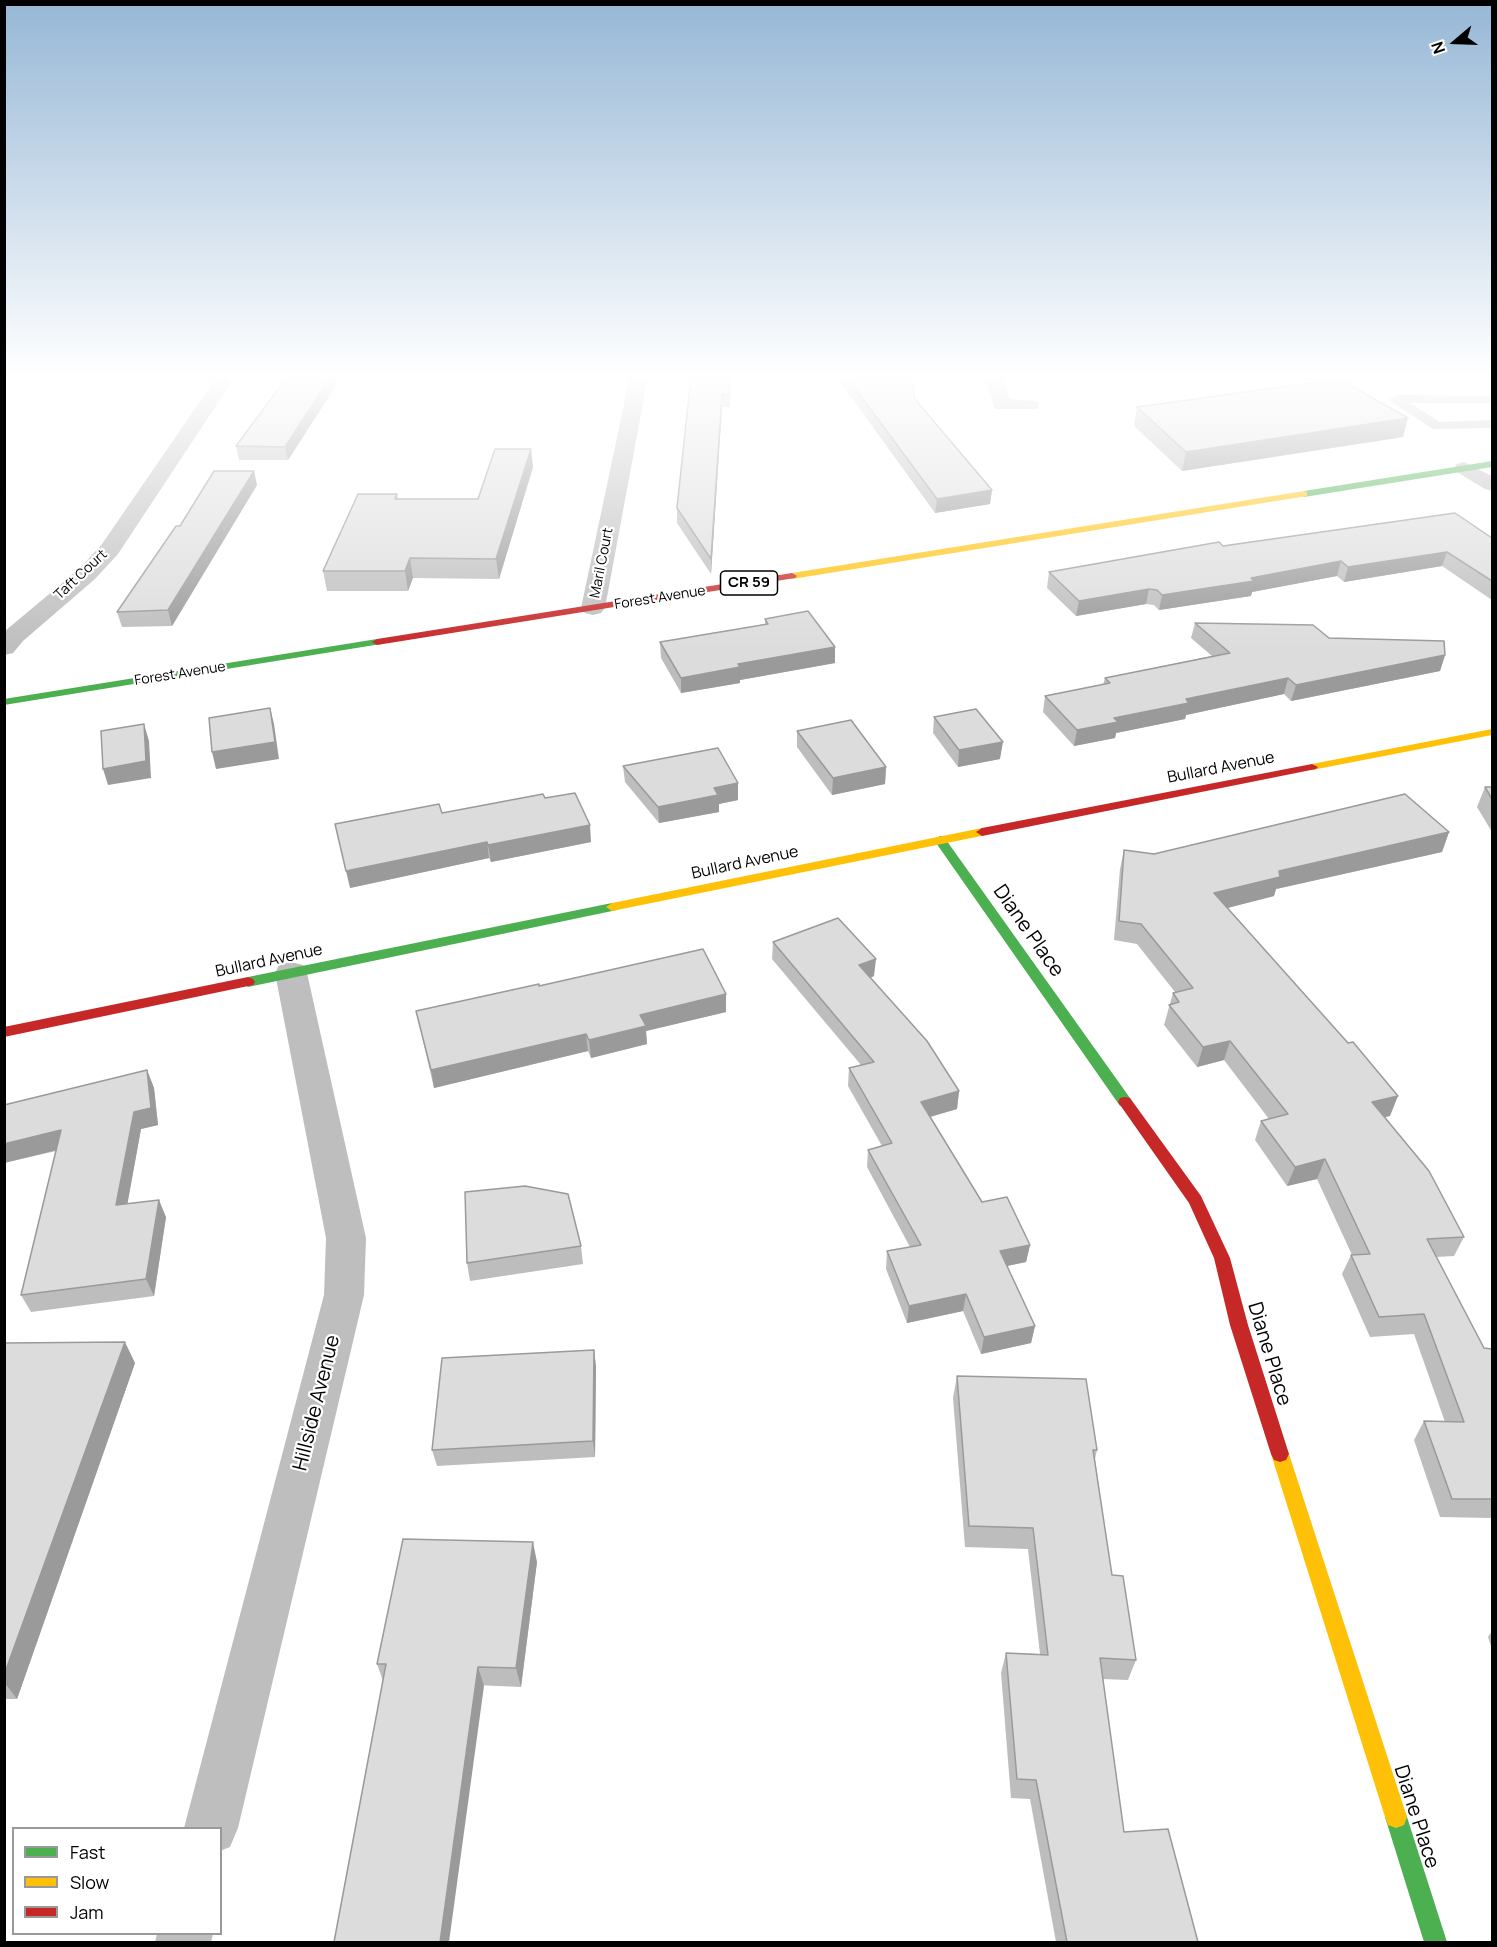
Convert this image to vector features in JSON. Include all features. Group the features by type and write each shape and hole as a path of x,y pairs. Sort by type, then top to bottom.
{"street":[{"name":"Taft Court","path":"4,648 14,636 87,574 110,549 165,467"},
{"name":"Maril Court","path":"593,608 621,467"},
{"name":"Forest Avenue","path":"4,702 1472,467"},
{"path":"1464,468 1492,485"},
{"name":"Bullard Avenue","path":"4,1032 940,840 1492,732"},
{"name":"Diane Place","path":"940,840 1195,1200 1222,1258 1239,1325 1436,1942"},
{"name":"Hillside Avenue","path":"212,1827 344,1295 346,1238 291,973"}],"building":[{"path":"489,467 525,467 496,559 410,558 405,571 323,571 358,494 397,494 395,499 478,499"},
{"path":"681,467 717,467 711,559 677,508"},
{"path":"913,467 972,467 992,490 937,499"},
{"path":"214,471 254,471 168,610 117,612 176,526 180,526"},
{"path":"1455,513 1492,538 1492,581 1447,552 1348,567 1341,561 1251,578 1254,581 1162,595 1157,590 1149,589 1079,601 1049,572 1219,542 1223,546"},
{"path":"808,611 835,647 738,664 740,667 681,678 660,642 768,624 765,619"},
{"path":"1195,623 1313,625 1329,638 1444,641 1445,655 1296,685 1288,678 1186,699 1189,703 1114,718 1118,722 1077,730 1045,696 1110,683 1105,678 1230,653"},
{"path":"270,708 275,742 212,752 209,718"},
{"path":"976,709 1003,742 959,750 934,717"},
{"path":"851,720 886,767 833,778 797,731"},
{"path":"144,724 146,761 103,769 101,731"},
{"path":"718,748 738,783 714,788 718,795 658,807 623,766"},
{"path":"1485,787 1492,787 1492,799"},
{"path":"575,793 590,825 488,845 487,842 346,871 335,824 439,804 442,813 543,794 545,798"},
{"path":"1405,794 1449,832 1279,871 1280,877 1214,893 1348,1043 1353,1042 1398,1096 1372,1102 1429,1171 1464,1237 1427,1239 1484,1348 1492,1349 1492,1499 1452,1499 1424,1421 1464,1422 1424,1314 1379,1317 1351,1255 1370,1254 1325,1159 1295,1167 1261,1121 1288,1114 1230,1041 1203,1047 1169,1005 1179,1002 1173,993 1193,988 1141,924 1119,921 1124,850 1154,854"},
{"path":"838,918 876,959 859,965 927,1041 959,1091 921,1102 982,1202 1007,1197 1030,1245 1000,1251 1035,1326 984,1337 966,1294 909,1306 887,1251 921,1245 868,1150 892,1143 849,1068 874,1062 773,942"},
{"path":"703,949 726,994 640,1015 646,1026 589,1040 586,1034 431,1070 416,1011"},
{"path":"147,1070 151,1108 134,1112 116,1205 159,1200 146,1279 21,1295 61,1130 4,1144 4,1105"},
{"path":"525,1186 568,1194 581,1246 467,1263 465,1192"},
{"path":"125,1342 4,1675 4,1343"},
{"path":"594,1350 593,1441 432,1450 442,1358"},
{"path":"957,1376 1086,1379 1097,1450 1093,1450 1112,1575 1123,1576 1136,1660 1100,1658 1124,1832 1168,1829 1198,1942 1067,1942 1036,1780 1017,1779 1006,1653 1048,1655 1033,1528 969,1526"},
{"path":"403,1539 533,1542 516,1668 478,1667 440,1942 334,1942 386,1664 377,1664"}],"traffic: fast":[{"path":"1304,494 1474,467"},
{"path":"4,702 377,642"},
{"path":"940,840 1125,1102"},
{"path":"248,982 612,907"},
{"path":"1396,1817 1436,1942"}],"traffic: slow":[{"path":"792,576 1304,494"},
{"path":"1312,767 1492,732"},
{"path":"612,907 982,832"},
{"path":"1280,1454 1396,1817"}],"traffic: jam":[{"path":"377,642 792,576"},
{"path":"982,832 1312,767"},
{"path":"4,1032 248,982"},
{"path":"1125,1102 1195,1200 1222,1258 1239,1325 1280,1454"}]}
